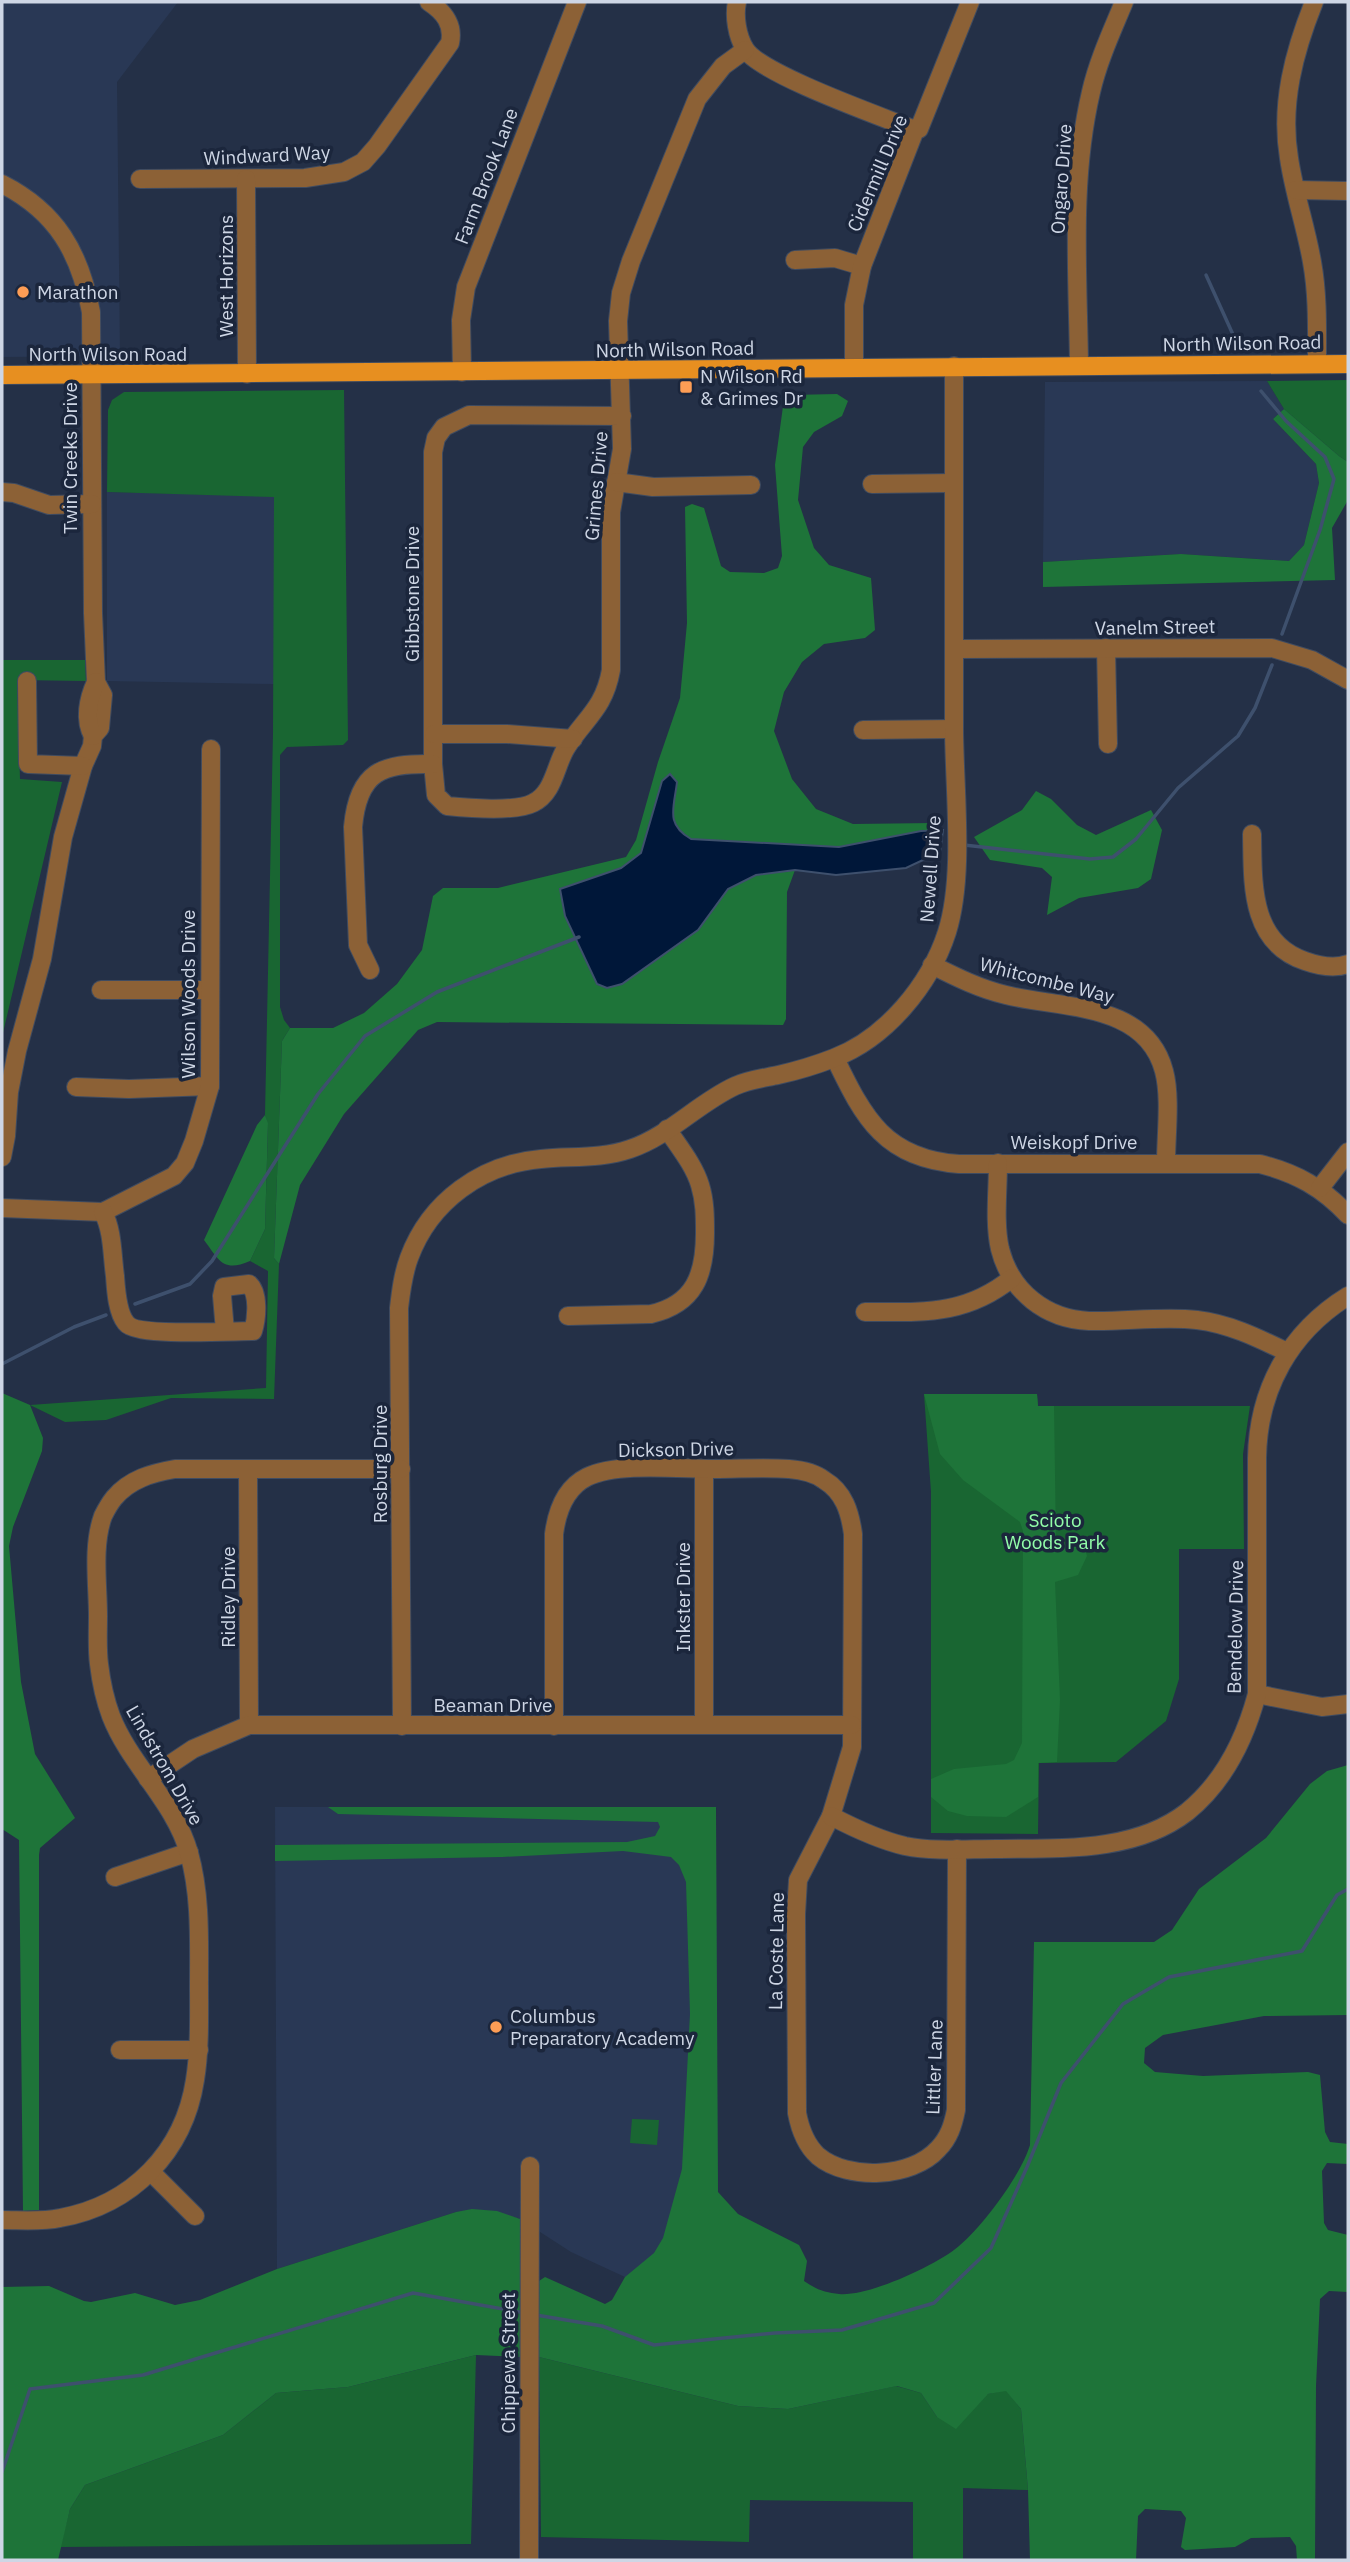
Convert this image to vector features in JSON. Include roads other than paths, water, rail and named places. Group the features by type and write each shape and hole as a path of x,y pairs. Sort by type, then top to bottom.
{"main road":[{"name":"North Wilson Road","path":"2,375 1348,364"}],"street":[{"name":"Windward Way","path":"140,179 306,178 344,172 363,162 445,52 452,33 447,18 429,2"},
{"name":"Farm Brook Lane","path":"462,372 461,320 466,287 577,2"},
{"path":"737,2 736,23 745,50 771,71 915,130"},
{"name":"Cidermill Drive","path":"854,368 854,305 862,266 915,130 919,128 970,2"},
{"name":"Ongaro Drive","path":"1079,365 1078,188 1084,124 1091,90 1124,2"},
{"path":"1314,2 1293,64 1286,107 1289,158 1313,265 1317,308 1317,363"},
{"name":"Grimes Drive","path":"433,764 436,795 447,806 525,807 545,793 559,759 596,712 605,693 611,670 611,512 622,449 621,293 631,261 697,99 723,65 745,50"},
{"name":"West Horizons","path":"246,179 247,373"},
{"name":"Twin Creeks Drive","path":"2,184 19,192 33,204 56,225 70,245 86,288 91,312 96,682 90,696 87,726 93,736 92,746 83,766 63,837 42,959 17,1051 7,1102 2,1157"},
{"path":"1296,190 1348,191"},
{"path":"795,260 835,258 862,266"},
{"name":"Newell Drive","path":"437,1211 457,1191 475,1178 493,1170 519,1162 596,1157 631,1149 735,1086 835,1058 865,1041 915,994 947,932 956,855 954,366"},
{"name":"Gibbstone Drive","path":"433,764 433,452 436,438 444,427 469,415 622,416"},
{"path":"615,482 653,487 751,485"},
{"path":"872,484 954,483"},
{"path":"2,492 14,493 49,505 92,504"},
{"path":"1106,648 1108,744"},
{"name":"Vanelm Street","path":"955,649 1272,648 1319,663 1348,680"},
{"path":"27,681 28,764 83,766"},
{"path":"863,730 954,729"},
{"path":"434,734 507,734 573,739"},
{"name":"Wilson Woods Drive","path":"2,1208 103,1212 174,1177 185,1163 210,1086 211,749"},
{"path":"370,970 358,946 354,808 367,782 386,768 402,764 433,764"},
{"path":"1252,834 1253,891 1265,929 1273,940 1294,957 1318,965 1332,967 1348,964"},
{"name":"Whitcombe Way","path":"932,965 962,980 1006,995 1098,1012 1133,1026 1147,1039 1158,1055 1165,1073 1166,1162"},
{"path":"101,990 209,990"},
{"name":"Weiskopf Drive","path":"835,1058 864,1115 896,1146 923,1158 943,1163 1260,1164 1293,1174 1320,1188 1348,1215"},
{"path":"76,1087 210,1086"},
{"path":"568,1316 651,1314 662,1311 682,1300 701,1274 705,1251 704,1199 694,1170 667,1129"},
{"path":"1320,1188 1348,1152"},
{"path":"998,1163 1000,1248 1012,1278 1030,1299 1052,1314 1088,1321 1194,1320 1240,1330 1287,1352"},
{"name":"Rosburg Drive","path":"402,1726 399,1308 410,1256 437,1211"},
{"path":"103,1212 109,1227 116,1291 126,1324 142,1331 225,1331"},
{"path":"865,1312 925,1312 958,1308 986,1297 1012,1278"},
{"name":"Bendelow Drive","path":"831,1816 858,1830 906,1846 957,1849 1077,1847 1117,1842 1152,1831 1186,1812 1213,1785 1235,1754 1257,1694 1258,1433 1270,1385 1287,1352 1327,1309 1348,1296"},
{"name":"Lindstrom Drive","path":"152,2173 187,2114 195,2083 199,2050 199,1912 196,1881 182,1832 123,1742 110,1714 98,1662 97,1554 103,1516 127,1486 150,1474 175,1469 401,1469"},
{"name":"Ridley Drive","path":"248,1469 249,1725"},
{"name":"Dickson Drive","path":"554,1726 554,1534 556,1517 572,1488 586,1478 618,1469 788,1469 805,1472 829,1483 846,1504"},
{"name":"Inkster Drive","path":"704,1469 704,1726"},
{"name":"La Coste Lane","path":"816,2154 806,2141 797,2113 796,1914 798,1880 831,1816 852,1747 853,1534 846,1504"},
{"path":"1257,1694 1322,1707 1348,1704"},
{"name":"Beaman Drive","path":"148,1779 193,1749 249,1725 852,1725"},
{"name":"Littler Lane","path":"816,2154 840,2168 870,2172 894,2171 923,2161 937,2151 949,2132 956,2110 957,1849"},
{"path":"115,1877 189,1852"},
{"path":"120,2050 199,2050"},
{"name":"Chippewa Street","path":"529,2560 530,2166"},
{"path":"2,2220 59,2218 92,2209 152,2173 195,2216"}],"waterway":[{"path":"1206,275 1235,339"},
{"path":"1261,391 1286,421 1325,457 1334,479 1320,530 1282,634"},
{"path":"964,845 1090,859 1113,857 1136,839 1178,788 1238,736 1255,708 1272,665"},
{"path":"135,1304 190,1284 212,1261 318,1094 365,1036 437,992 579,937"},
{"path":"2,1364 74,1327 106,1315"},
{"path":"536,2315 602,2326 654,2345 775,2333 842,2330 934,2303 991,2248 1061,2083 1123,2004 1169,1977 1302,1951 1337,1895 1348,1889"},
{"path":"2,2472 30,2389 143,2375 413,2293 525,2313"}],"place":[{"name":"Marathon","path":"23,292"},
{"name":"N Wilson Rd & Grimes Dr","path":"686,387"},
{"name":"Columbus Preparatory Academy","path":"496,2027"}],"park label":[{"name":"Scioto Woods Park","path":"1055,1531"}]}
